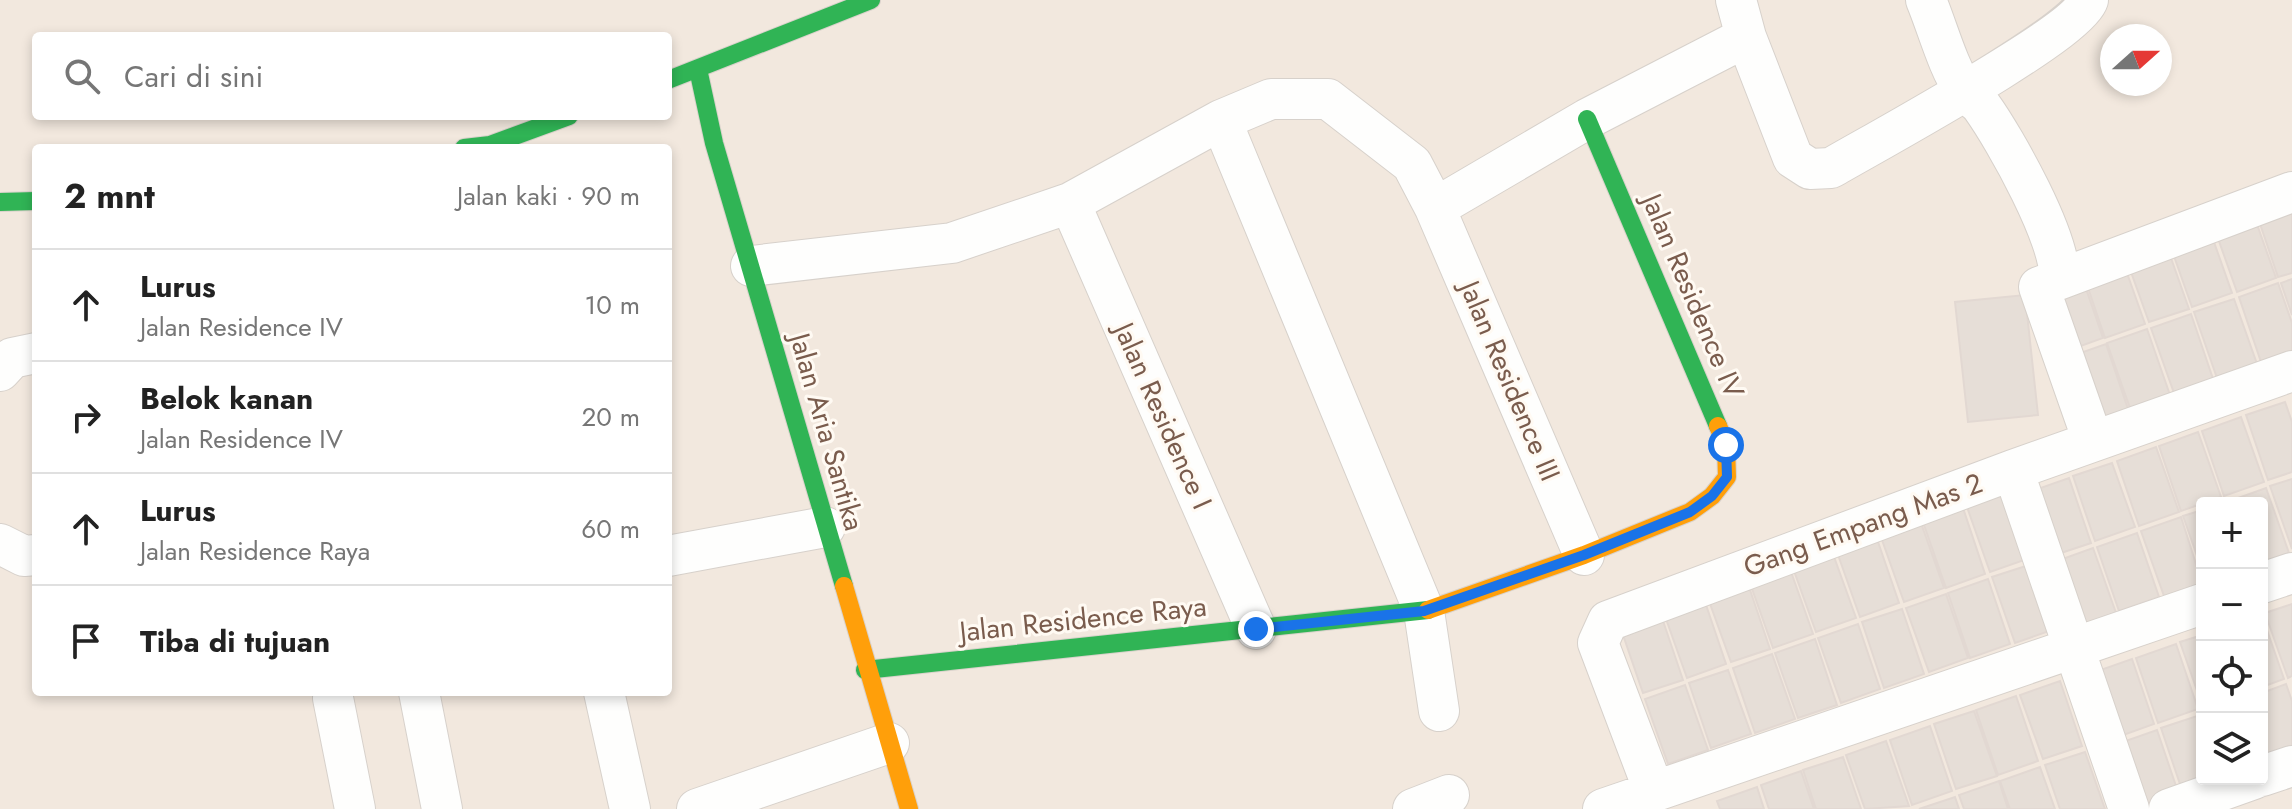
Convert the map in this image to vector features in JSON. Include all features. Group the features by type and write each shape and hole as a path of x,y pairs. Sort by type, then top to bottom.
{"street":[{"path":"672,79 871,0"},
{"path":"1926,0 1964,90 1980,104 2041,215 2058,263 2059,279"},
{"path":"1435,208 1587,119 1741,19 1793,158 1810,169 1831,168 1964,90 2072,21 2088,0"},
{"name":"Jalan Aria Santika","path":"698,69 714,143 865,670 909,809"},
{"name":"Jalan Residence III","path":"751,266 952,243 1070,203 1221,120 1271,99 1328,99 1412,164 1435,208 1584,555"},
{"name":"Jalan Residence IV","path":"1584,555 1690,512 1712,496 1727,477 1728,461 1726,445 1587,119"},
{"path":"493,144 558,120"},
{"path":"1221,120 1424,611 1439,711"},
{"path":"2093,441 2039,287 2292,192"},
{"path":"0,202 32,201"},
{"name":"Jalan Residence I","path":"1070,203 1256,629"},
{"path":"0,386 0,371 12,358 32,354"},
{"name":"Gang Empang Mas 2","path":"1654,791 1598,643 1608,621 2013,470 2292,371"},
{"path":"2013,470 2129,809"},
{"path":"672,555 825,527"},
{"path":"0,544 24,556 32,555"},
{"name":"Jalan Residence Raya","path":"865,670 1424,611 1584,555"},
{"path":"2268,581 2292,573"},
{"path":"1603,809 2196,606"},
{"path":"420,696 442,809"},
{"path":"605,696 630,809"},
{"path":"333,698 355,809"},
{"path":"697,809 889,743"},
{"path":"2268,774 2292,766"},
{"path":"2169,809 2237,785"}],"shaded area":[{"path":"0,0 2292,0 2292,809 0,809"}],"building":[{"path":"2292,200 2292,273 2278,277 2256,212"},
{"path":"2253,213 2276,278 2237,292 2214,227"},
{"path":"2209,228 2232,293 2192,307 2169,242"},
{"path":"2166,244 2189,309 2149,322 2126,258"},
{"path":"2122,259 2145,324 2105,338 2083,273"},
{"path":"2081,274 2103,338 2064,352 2041,288"},
{"path":"2292,279 2292,315 2281,283"},
{"path":"2278,283 2292,323 2292,351 2261,362 2239,297"},
{"path":"2025,295 2038,415 1968,422 1955,302"},
{"path":"2234,299 2257,364 2217,378 2194,312"},
{"path":"2191,314 2213,379 2174,393 2151,328"},
{"path":"2147,329 2170,395 2130,408 2107,343"},
{"path":"2106,344 2128,409 2088,423 2066,358"},
{"path":"2285,402 2292,422 2292,472 2268,480 2246,415"},
{"path":"2241,417 2264,482 2224,496 2202,431"},
{"path":"2198,432 2221,497 2196,497 2196,506 2181,511 2159,446"},
{"path":"2156,447 2179,512 2139,526 2117,461"},
{"path":"2112,463 2135,527 2095,541 2073,476"},
{"path":"2069,478 2091,543 2052,556 2029,492"},
{"path":"2292,479 2292,549 2270,486"},
{"path":"2266,488 2289,553 2268,560 2268,497 2241,497"},
{"path":"2007,493 2030,558 1990,572 1967,507"},
{"path":"1963,508 1985,574 1946,588 1923,522"},
{"path":"2196,512 2196,553 2183,516"},
{"path":"2181,517 2196,564 2196,585 2164,596 2141,531"},
{"path":"1921,523 1944,588 1904,602 1881,537"},
{"path":"2137,533 2159,597 2119,611 2097,547"},
{"path":"1877,539 1899,603 1860,617 1837,552"},
{"path":"2093,548 2116,613 2076,627 2054,562"},
{"path":"1833,554 1856,618 1816,632 1793,568"},
{"path":"2032,564 2055,629 2015,643 1992,577"},
{"path":"1790,569 1813,634 1773,648 1750,583"},
{"path":"1988,579 2010,644 1970,658 1948,593"},
{"path":"1748,584 1770,649 1731,662 1708,598"},
{"path":"1946,594 1968,658 1929,672 1906,608"},
{"path":"1704,599 1726,664 1687,678 1664,613"},
{"path":"2292,604 2292,676 2288,678 2268,621 2268,612"},
{"path":"1902,609 1924,674 1884,688 1862,622"},
{"path":"1661,615 1683,680 1643,693 1621,629"},
{"path":"1858,624 1880,689 1841,703 1818,638"},
{"path":"2268,633 2284,679 2268,685"},
{"path":"2196,637 2196,688 2180,642"},
{"path":"1815,639 1837,705 1798,718 1775,653"},
{"path":"2176,644 2196,710 2158,723 2136,658"},
{"path":"1772,654 1795,719 1755,733 1733,668"},
{"path":"2132,659 2154,724 2115,738 2092,673"},
{"path":"1728,670 1751,734 1711,748 1689,683"},
{"path":"2060,681 2082,746 2043,759 2020,695"},
{"path":"2286,684 2292,701 2292,755 2269,763 2268,760 2268,691"},
{"path":"1685,685 1708,750 1668,764 1645,699"},
{"path":"2016,696 2038,761 1998,775 1976,710"},
{"path":"1974,711 1997,776 1956,789 1934,724"},
{"path":"2196,716 2196,783 2183,793 2161,728"},
{"path":"1930,726 1952,791 1912,805 1890,740"},
{"path":"2157,730 2179,795 2139,809 2117,744"},
{"path":"1886,741 1909,806 1865,809 1846,755"},
{"path":"2085,752 2105,809 2060,809 2045,765"},
{"path":"1843,757 1861,809 1816,809 1803,770"},
{"path":"2040,767 2055,809 2010,809 2000,781"},
{"path":"1801,771 1814,809 1769,809 1761,785"},
{"path":"1999,781 2008,809 1964,809 1959,795"},
{"path":"1757,787 1764,809 1720,809 1717,801"},
{"path":"1955,797 1959,809 1919,809"}],"traffic: fast":[{"path":"672,78 871,0"},
{"path":"698,69 714,143 844,586"},
{"path":"1587,119 1718,426"},
{"path":"493,144 558,120"},
{"path":"0,202 32,201"},
{"path":"865,670 1428,610"}],"traffic: slow":[{"path":"1428,610 1584,555 1690,512 1712,496 1727,477 1726,445 1718,426"},
{"path":"844,586 909,809"}],"route":[{"path":"1256,629 1424,611 1584,555 1690,512 1712,496 1727,477 1726,445"}]}
